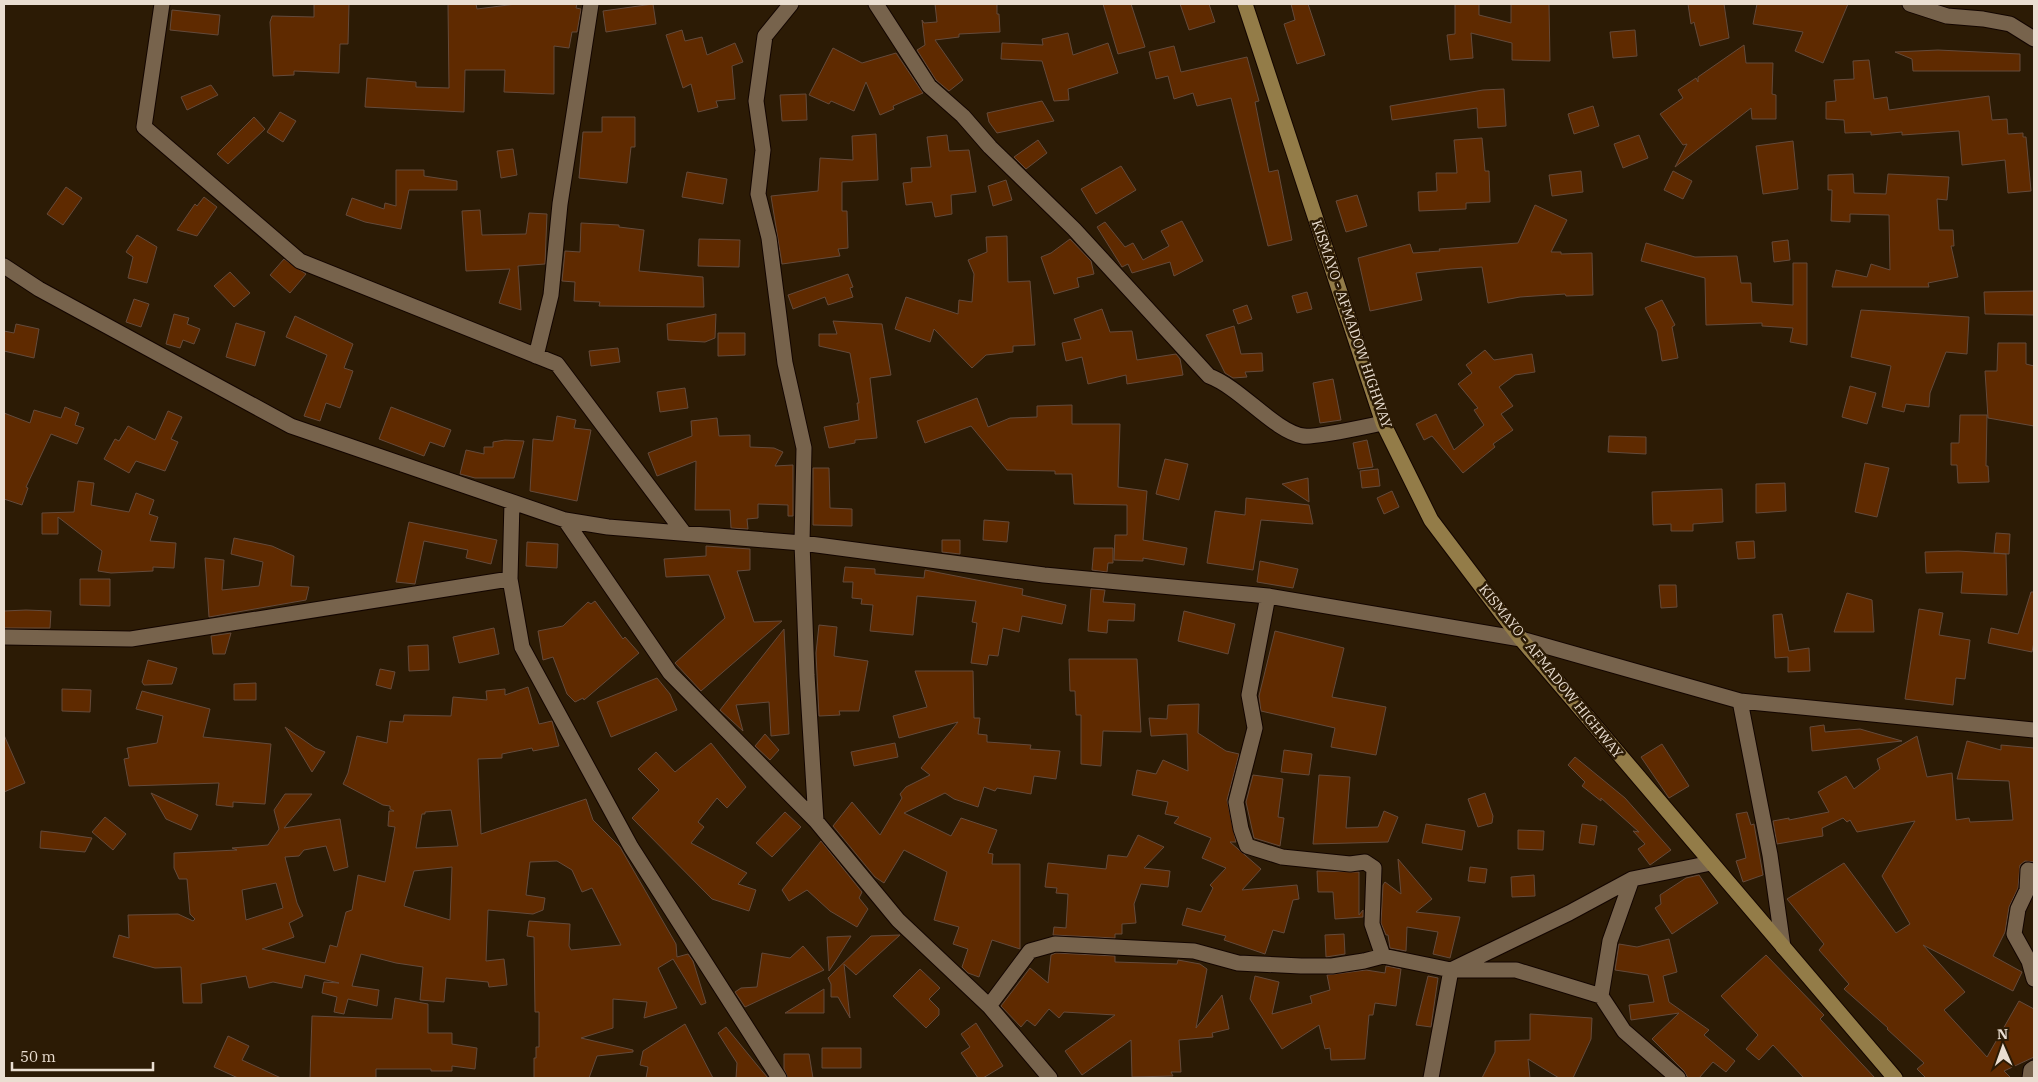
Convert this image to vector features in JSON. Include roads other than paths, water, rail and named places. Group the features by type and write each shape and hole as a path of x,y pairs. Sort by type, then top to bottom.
{"main road":[{"name":"KISMAYO - AFMADOW HIGHWAY","path":"1245,4 1383,423 1432,520 1521,639 1895,1078"}],"street":[{"path":"162,4 144,127 300,261 557,364 684,534"},
{"path":"536,356 551,295 560,204 592,4"},
{"path":"791,4 765,36 756,101 763,150 758,194 769,238 785,363 804,448 802,543 807,676 816,821"},
{"path":"876,4 929,86 963,116 990,147 1074,229 1209,376 1224,382 1287,430 1304,436 1383,423"},
{"path":"1910,4 1946,16 1983,19 2010,24 2034,39"},
{"path":"4,266 39,289 292,426 565,520 608,527 802,543 1044,575 1268,596 1521,639 1740,701 2034,730"},
{"path":"512,502 510,579 522,647 631,847 779,1078"},
{"path":"565,520 670,673 816,821 898,920 989,1006 1050,1078"},
{"path":"4,637 132,639 510,579"},
{"path":"1268,596 1249,694 1255,728 1236,802 1241,829 1247,846 1282,857 1350,864 1365,862 1374,868 1372,924 1383,956"},
{"path":"1740,701 1770,855 1784,947"},
{"path":"1451,970 1632,880 1711,863"},
{"path":"2034,870 2028,870 2027,890 2018,909 2014,934 2029,961 2034,979"},
{"path":"1601,996 1610,941 1632,880"},
{"path":"989,1006 1030,951 1054,944 1194,951 1238,963 1301,966 1348,964 1383,956 1451,970 1516,970 1601,996 1624,1031 1678,1078"},
{"path":"1431,1078 1451,970"},
{"path":"2030,1078 2031,1070 2034,1068"}]}
